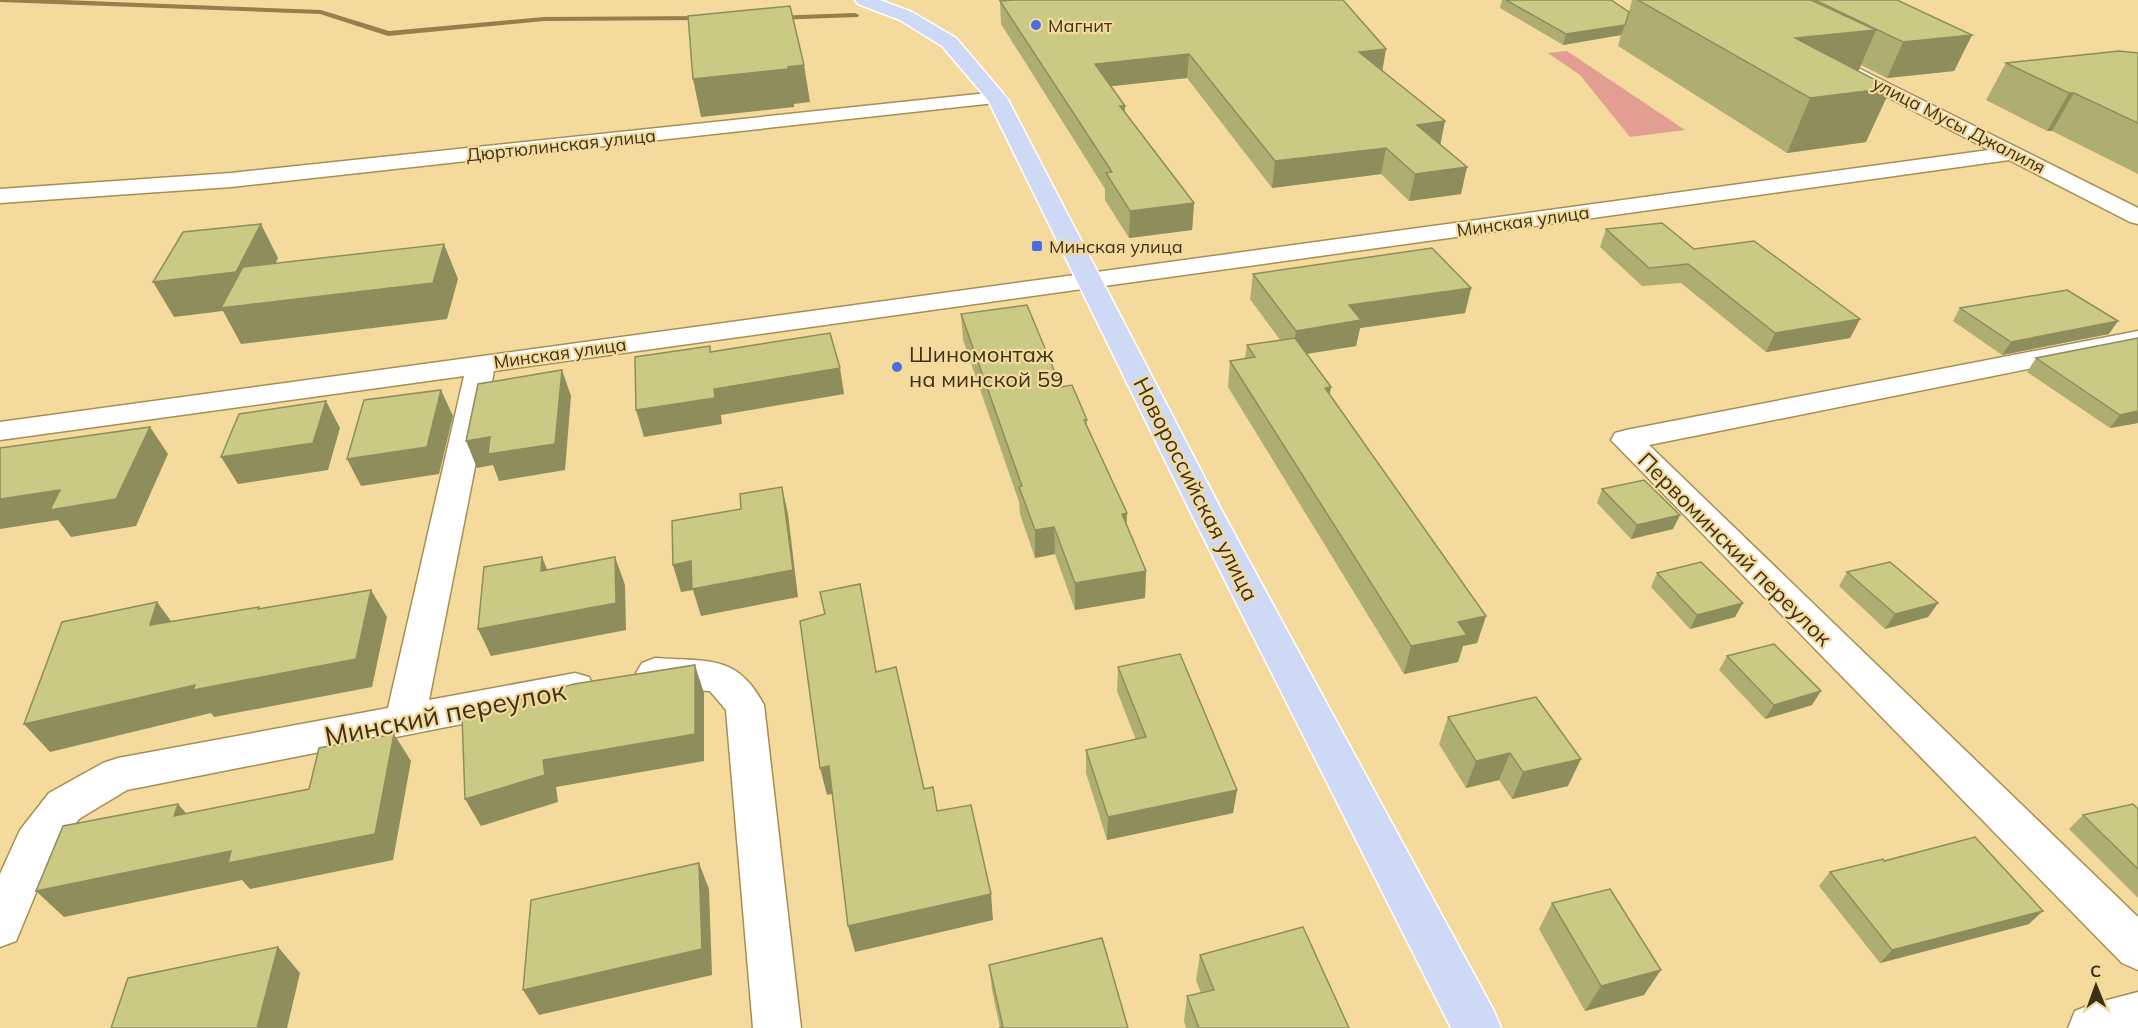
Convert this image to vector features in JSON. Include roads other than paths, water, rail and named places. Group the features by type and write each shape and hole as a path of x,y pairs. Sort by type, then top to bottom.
{"main road":[{"name":"Новороссийская улица","path":"864,0 906,16 949,42 997,98 1206,512 1478,1028"}],"street":[{"name":"улица Мусы Джалиля","path":"1837,63 2138,217"},
{"name":"Дюртюлинская улица","path":"0,196 231,180 997,98"},
{"name":"Минская улица","path":"0,431 2012,153"},
{"name":"Первоминский переулок","path":"2138,339 1626,440 2138,948"},
{"path":"405,720 482,364"},
{"name":"Минский переулок","path":"0,926 35,843 64,806 118,775 662,672 720,677 745,705 777,1028"},
{"path":"2092,1028 2138,1016"}],"waterway":[{"path":"0,0 321,12 388,34 544,19 707,18"},
{"path":"773,18 855,15"}],"place":[{"name":"Магнит","path":"1036,25"},
{"name":"Минская улица","path":"1037,246"},
{"name":"Шиномонтаж на минской 59","path":"897,367"}]}
